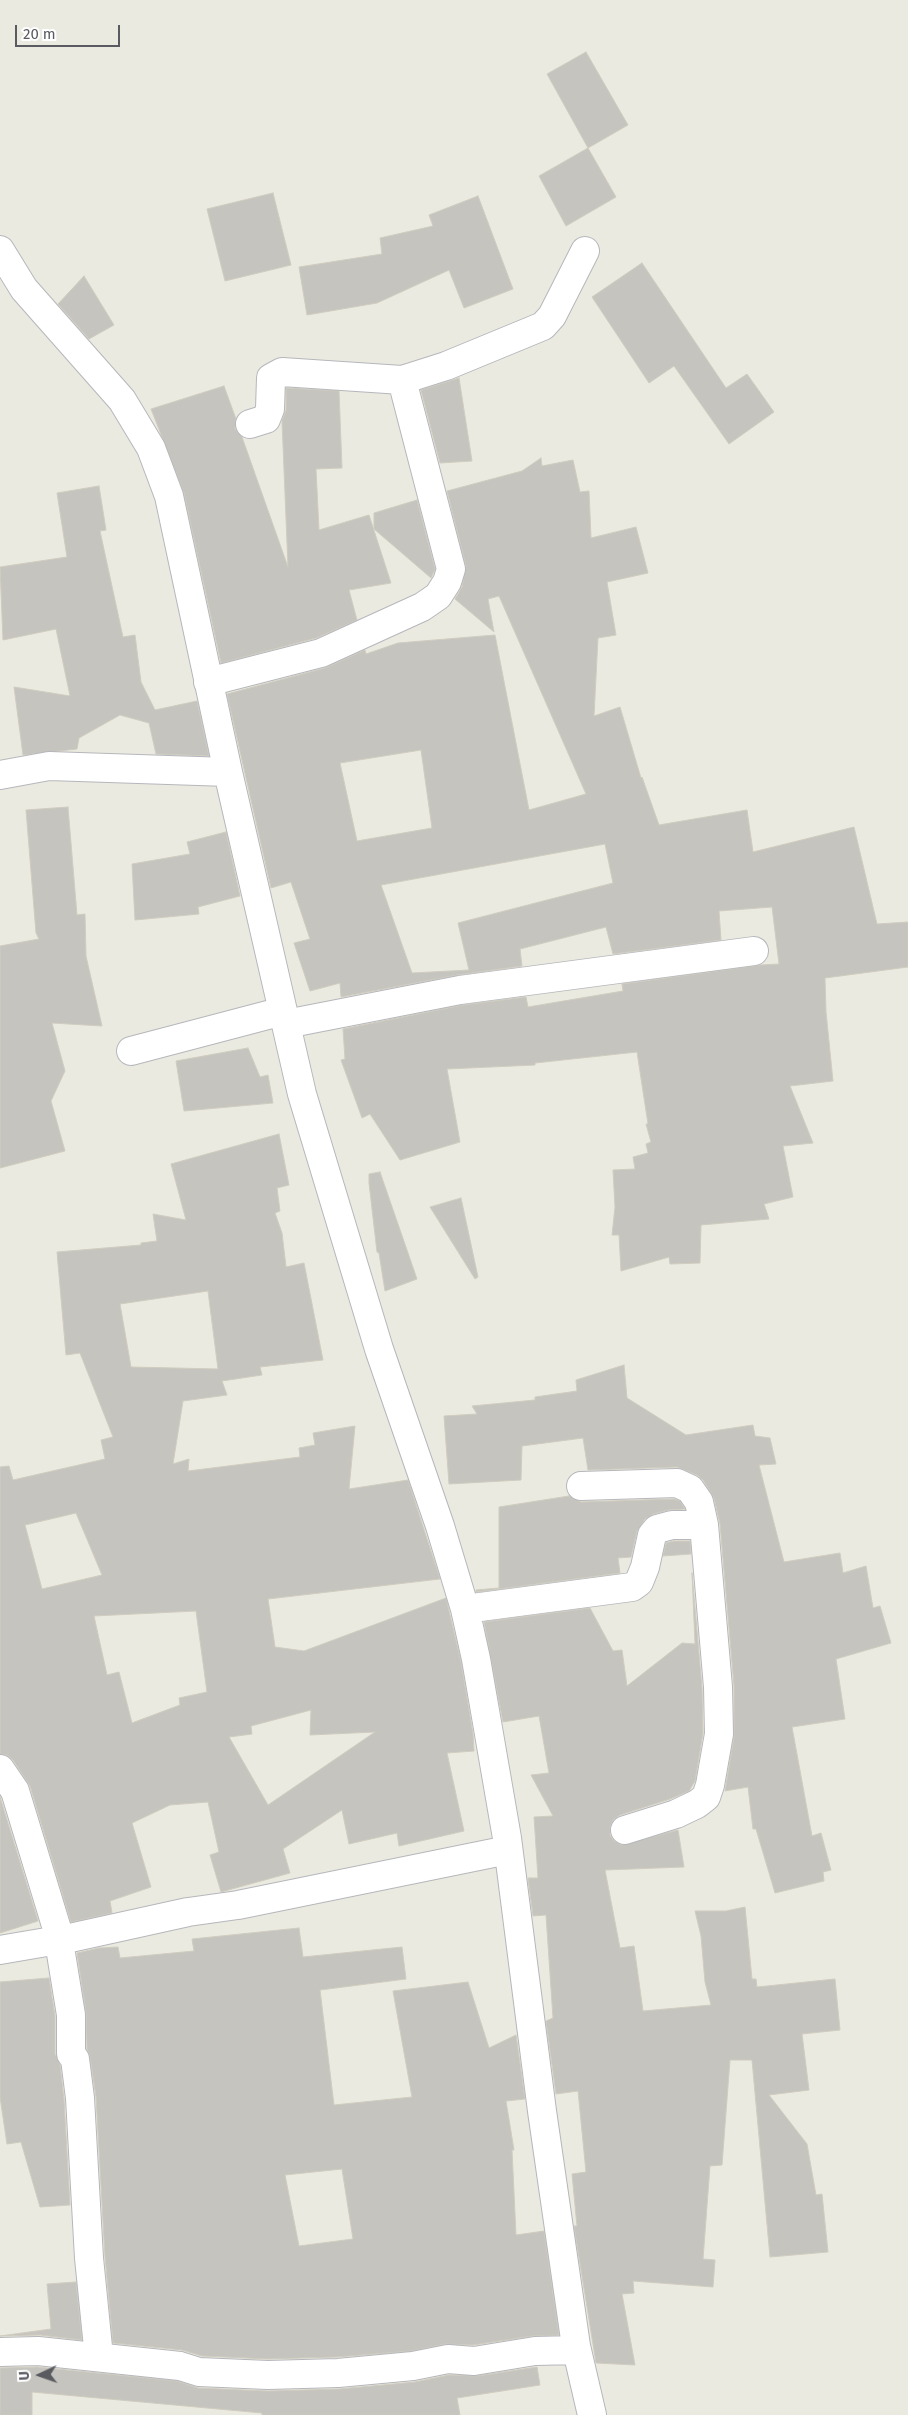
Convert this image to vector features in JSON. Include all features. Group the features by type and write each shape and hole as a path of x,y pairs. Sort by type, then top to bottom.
{"street":[{"path":"0,250 24,289 122,400 151,448 169,496 228,772 302,1094 376,1340 440,1526 465,1609 476,1659 508,1850 542,2111 577,2350 592,2415"},
{"path":"250,424 266,419 270,409 271,378 282,372 402,380 446,366 543,326 552,316 585,251"},
{"path":"208,682 320,653 422,607 438,596 447,582 451,569 402,380"},
{"path":"0,775 50,766 228,772"},
{"path":"131,1051 284,1017 479,987 754,952"},
{"path":"581,1486 676,1483 690,1489 698,1502 704,1524 718,1687 719,1734 710,1785 706,1798 698,1804 676,1814 625,1830"},
{"path":"465,1609 632,1587 639,1582 645,1567 652,1536 657,1529 672,1525 704,1524"},
{"path":"0,1769 14,1791 57,1929 57,1940 70,2007 71,2054 75,2059 80,2098 89,2258 99,2357"},
{"path":"0,1950 178,1914 238,1905 508,1850"},
{"path":"0,2352 38,2351 180,2366 199,2372 268,2375 338,2373 413,2366 448,2359 474,2361 535,2351 577,2350"}],"building":[{"path":"586,52 628,125 588,148 547,74"},
{"path":"588,148 616,197 566,226 539,176"},
{"path":"273,193 291,265 225,281 207,209"},
{"path":"478,196 513,289 464,308 449,270 377,303 307,315 299,267 382,254 380,238 433,226 429,215"},
{"path":"642,263 726,388 747,374 774,412 729,444 674,366 649,383 592,297"},
{"path":"84,276 114,325 89,339 58,304"},
{"path":"459,378 472,461 440,463 421,390"},
{"path":"224,386 236,419 235,429 242,437 288,567 282,421 286,410 286,388 339,391 342,468 316,469 319,530 369,515 391,583 349,590 357,620 316,638 221,663 184,493 151,409"},
{"path":"541,458 542,466 573,460 580,492 589,491 591,538 636,527 648,573 607,582 616,635 598,638 594,716 620,707 641,778 659,825 747,810 753,852 854,827 877,924 908,922 908,967 825,978 826,1012 833,1081 790,1086 813,1143 783,1146 793,1197 764,1204 769,1219 701,1225 700,1263 670,1264 669,1257 621,1271 619,1235 612,1235 615,1207 613,1170 635,1169 633,1157 648,1153 646,1144 651,1142 646,1124 648,1124 637,1052 535,1063 535,1065 447,1069 460,1142 400,1160 370,1114 362,1118 341,1060 345,1059 343,1029 463,1005 526,997 528,1007 623,991 622,984 779,964 772,907 719,911 721,940 613,954 606,927 520,949 522,966 457,975 341,997 340,983 310,991 294,943 310,939 291,882 271,888 227,694 325,668 365,650 366,654 398,643 495,635 529,810 586,794 499,596 488,599 494,632 455,599 462,587 466,566 447,491 522,471","holes":["421,750 432,828 357,841 340,763","605,844 613,883 458,923 469,970 412,973 381,885"]},
{"path":"99,486 106,530 100,531 123,637 135,635 141,682 155,710 197,701 209,756 156,754 149,723 120,715 79,738 77,749 23,755 14,687 70,696 56,629 3,640 0,567 67,557 57,493"},
{"path":"417,500 435,569 431,578 374,529 374,513"},
{"path":"68,807 77,915 85,914 86,956 102,1026 52,1023 65,1071 51,1101 65,1151 0,1168 0,946 39,939 36,933 26,810"},
{"path":"226,832 240,896 198,907 199,914 135,920 132,864 190,854 187,842"},
{"path":"248,1048 260,1077 268,1075 273,1103 184,1111 176,1061"},
{"path":"279,1134 289,1185 277,1188 280,1211 275,1213 282,1233 286,1267 304,1263 323,1360 260,1367 262,1375 222,1381 227,1395 183,1401 173,1464 189,1459 188,1471 300,1457 299,1448 315,1445 313,1433 355,1426 349,1489 408,1480 440,1579 268,1599 275,1647 304,1651 446,1598 461,1662 473,1734 474,1751 447,1753 464,1831 399,1846 397,1833 349,1844 342,1810 283,1849 290,1873 221,1892 210,1855 219,1852 208,1802 170,1805 132,1823 151,1887 110,1901 112,1913 71,1922 30,1786 13,1760 7,1755 0,1754 0,1467 9,1466 13,1480 105,1459 101,1440 113,1437 80,1353 66,1355 57,1252 141,1245 141,1243 157,1241 153,1214 186,1220 171,1164","holes":["208,1291 218,1369 131,1367 120,1304","76,1513 102,1575 42,1589 25,1525","196,1611 207,1692 179,1698 180,1705 132,1723 119,1672 107,1675 94,1616","311,1710 310,1735 375,1732 268,1805 229,1737 252,1734 251,1726"]},
{"path":"380,1172 417,1279 385,1291 379,1253 377,1252 369,1183 369,1174"},
{"path":"461,1198 478,1277 475,1279 430,1207"},
{"path":"624,1365 627,1398 686,1435 753,1425 755,1436 770,1438 776,1464 759,1465 784,1562 840,1553 843,1573 866,1566 873,1608 880,1606 891,1643 836,1659 845,1719 792,1727 812,1836 821,1833 831,1870 823,1872 824,1881 775,1893 756,1829 753,1829 748,1787 725,1791 734,1737 734,1686 720,1524 714,1498 703,1480 697,1475 677,1467 588,1470 583,1438 522,1446 521,1480 449,1484 444,1416 477,1414 472,1406 535,1400 535,1397 577,1391 576,1380"},
{"path":"569,1496 581,1502 674,1499 680,1501 685,1509 668,1510 653,1514 645,1519 637,1531 631,1557 618,1558 620,1573 476,1592 476,1590 499,1588 499,1507"},
{"path":"690,1541 691,1554 663,1556 666,1543"},
{"path":"692,1573 702,1688 703,1733 695,1781 689,1791 620,1815 613,1820 610,1827 610,1835 614,1841 622,1845 678,1830 684,1867 605,1870 620,1948 634,1946 643,2011 711,2005 705,1982 701,1936 695,1911 726,1911 745,1907 752,1979 756,1979 757,1987 835,1979 840,2030 802,2034 809,2090 769,2095 807,2144 816,2195 822,2194 828,2252 770,2257 752,2060 730,2060 722,2165 710,2166 703,2259 715,2260 713,2287 633,2281 634,2293 622,2294 635,2365 596,2363 574,2226 577,2226 572,2174 586,2172 578,2091 556,2094 546,2021 553,2018 546,1915 533,1916 528,1878 538,1878 534,1817 553,1816 531,1775 549,1773 539,1716 503,1722 484,1622 590,1608 613,1651 622,1650 627,1686 682,1643 695,1644"},
{"path":"0,1797 38,1921 0,1933"},
{"path":"299,1928 303,1957 402,1947 406,1979 320,1990 334,2105 412,2097 393,1991 468,1982 489,2048 516,2035 525,2099 506,2101 514,2150 512,2150 516,2235 544,2231 559,2335 532,2336 473,2345 445,2344 411,2351 337,2357 268,2359 202,2356 182,2350 113,2343 105,2257 96,2097 87,2049 86,2012 77,1953 99,1948 118,1947 120,1958 194,1951 192,1939","holes":["342,2169 353,2239 299,2246 285,2175"]},
{"path":"49,1978 55,2016 55,2054 60,2065 64,2099 70,2205 40,2207 21,2142 7,2144 0,2097 0,1982"},
{"path":"76,2282 82,2340 40,2335 0,2336 51,2329 47,2284"},
{"path":"37,2367 177,2381 198,2388 268,2391 339,2389 415,2382 449,2375 477,2376 537,2367 540,2385 457,2398 460,2415 262,2415 262,2413 32,2392 32,2415 0,2415 0,2368"}]}
